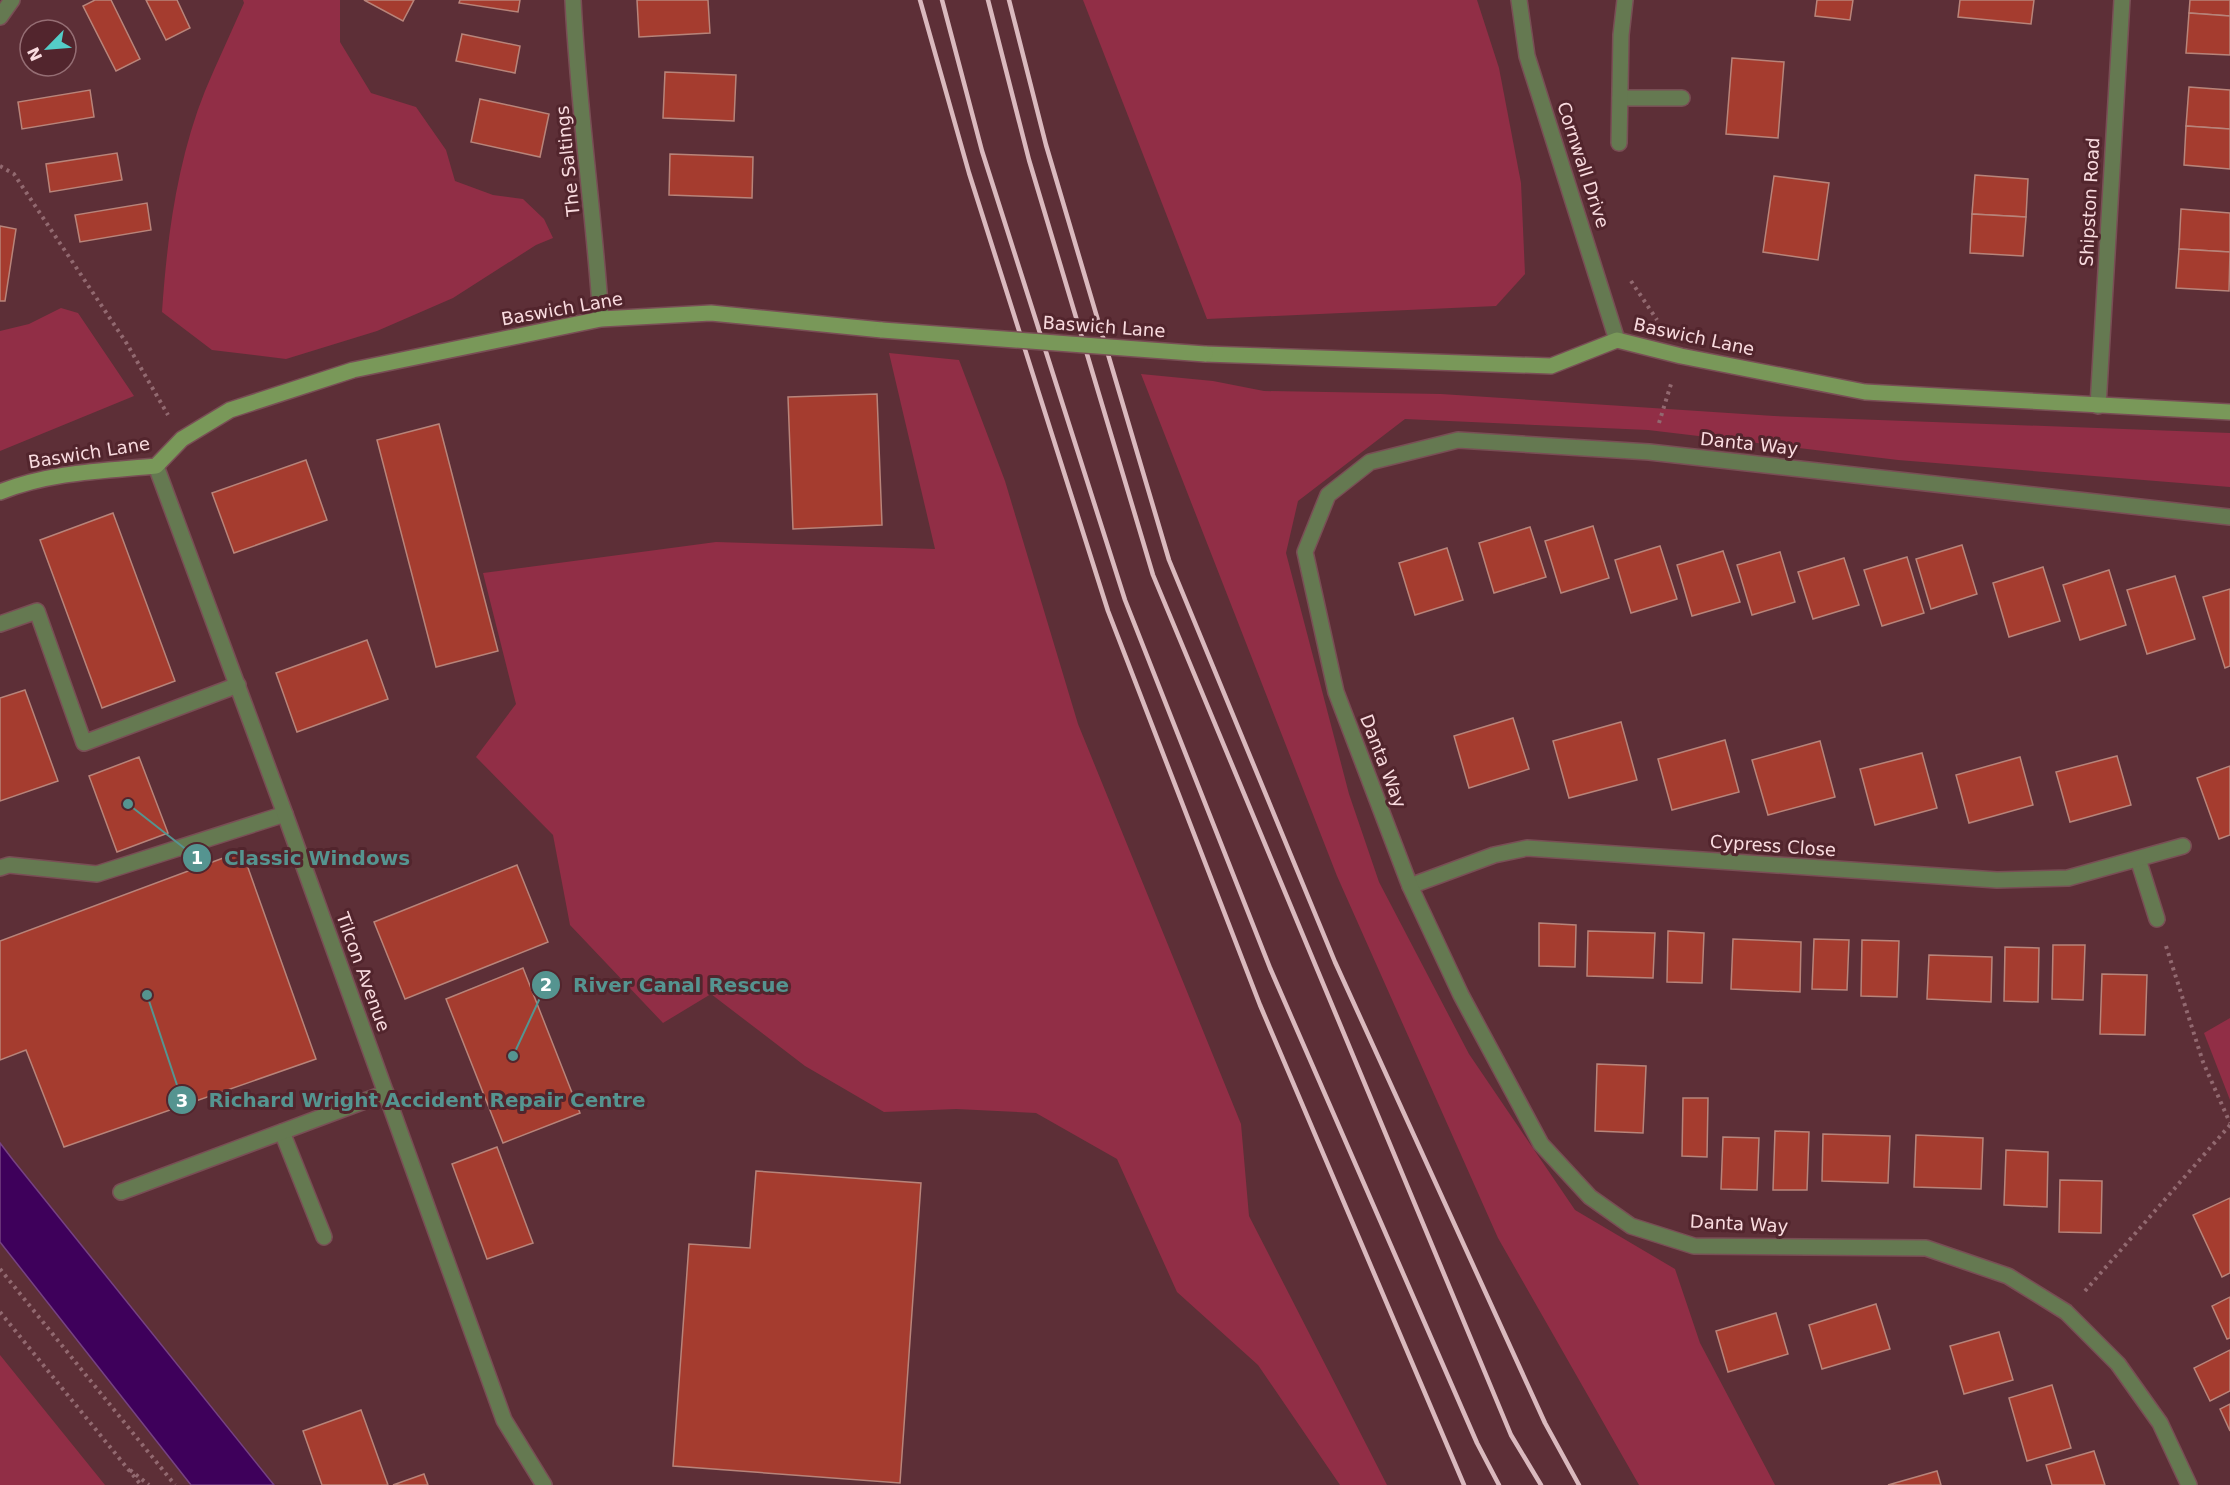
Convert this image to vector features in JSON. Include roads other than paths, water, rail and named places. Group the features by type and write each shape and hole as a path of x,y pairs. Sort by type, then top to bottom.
{"street":[{"path":"0,17 12,0"},
{"name":"The Saltings","path":"573,0 601,319"},
{"name":"Cornwall Drive","path":"1519,0 1527,56 1617,340"},
{"path":"1620,143 1621,35 1625,0"},
{"name":"Shipston Road","path":"2098,406 2122,0"},
{"path":"1620,98 1682,98"},
{"name":"Baswich Lane","path":"0,492 28,481 67,473 156,466 182,439 230,410 353,370 601,319 711,313 882,330 1205,354 1551,366 1617,340 1681,356 1865,392 2230,412"},
{"name":"Danta Way","path":"2189,1485 2154,1414 2118,1364 2066,1312 2008,1276 1926,1248 1694,1246 1631,1226 1590,1197 1541,1144 1461,995 1410,886 1336,692 1305,552 1328,495 1370,462 1458,440 1649,452 2230,517"},
{"name":"Tilcon Avenue","path":"156,466 285,814 504,1420 544,1485"},
{"path":"0,624 37,610 84,743 238,686"},
{"path":"0,868 9,865 97,874 285,814"},
{"name":"Cypress Close","path":"1410,886 1494,855 1527,848 1997,880 2068,878 2182,846"},
{"path":"2138,859 2157,920"},
{"path":"121,1192 386,1093"},
{"path":"282,1132 324,1237"}],"railway":[{"path":"920,0 969,173 1108,611 1260,1005 1464,1485"},
{"path":"942,0 982,151 1125,600 1270,968 1477,1443 1499,1485"},
{"path":"988,0 1029,160 1153,575 1511,1435 1541,1485"},
{"path":"1009,0 1046,145 1169,560 1335,962 1545,1423 1579,1485"}],"place":[{"name":"Classic Windows","path":"128,804"},
{"name":"Richard Wright Accident Repair Centre","path":"147,995"},
{"name":"River Canal Rescue","path":"513,1056"}]}
